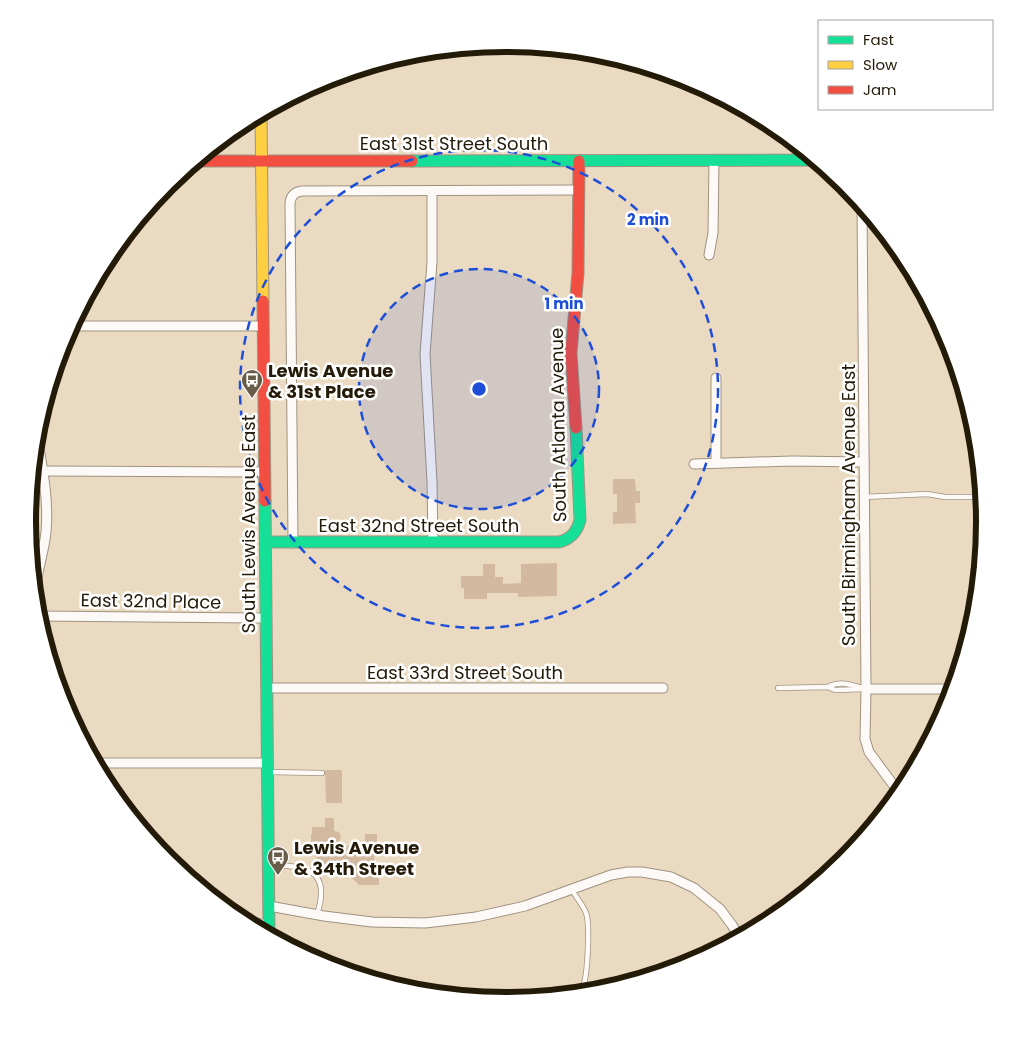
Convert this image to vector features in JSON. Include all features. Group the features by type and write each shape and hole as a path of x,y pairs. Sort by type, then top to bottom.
{"main road":[{"name":"South Lewis Avenue East","path":"261,121 269,928"},
{"name":"East 31st Street South","path":"205,161 807,160"},
{"name":"South Atlanta Avenue","path":"572,537 577,531 580,520 571,353 578,273 579,161"},
{"name":"East 32nd Street South","path":"266,542 560,542 572,537"}],"street":[{"path":"709,255 713,233 714,160"},
{"path":"293,543 290,203 292,196 302,191 579,190"},
{"path":"432,191 432,262 425,354 432,482 433,542"},
{"name":"South Birmingham Avenue East","path":"862,214 865,739 869,752 895,787"},
{"path":"79,326 262,326"},
{"path":"716,378 716,463"},
{"path":"38,568 46,533 47,512 41,457"},
{"path":"694,464 792,461 864,462"},
{"path":"43,471 265,472"},
{"name":"East 32nd Place","path":"45,616 266,618"},
{"name":"East 33rd Street South","path":"267,688 662,688"},
{"path":"866,689 946,689"},
{"path":"103,763 268,768"},
{"path":"269,906 317,915 372,922 425,922 476,917 525,906 611,875 642,872 672,877 694,888 720,909 736,932"}],"lane":[{"path":"864,497 927,494 944,497 976,497"},
{"path":"778,688 828,687 834,684 849,684 866,689"},
{"path":"268,768 322,774"},
{"path":"268,865 302,867 310,871 318,880 321,888 317,915"},
{"path":"572,890 586,913 587,920 587,964 583,985"}],"building":[{"path":"613,479 635,479 636,491 640,491 640,503 635,503 636,523 613,524 613,512 617,512 617,494 613,494"},
{"path":"557,563 557,596 518,597 518,593 487,593 487,599 464,599 464,588 461,588 461,576 483,576 483,564 495,564 495,577 503,577 503,584 521,583 521,564"},
{"path":"325,770 342,770 342,803 326,803"},
{"path":"325,818 334,818 334,831 339,832 341,836 337,849 351,845 365,846 365,834 377,834 377,845 374,845 374,872 379,873 379,885 359,885 342,868 339,871 336,868 333,871 329,866 323,871 316,863 319,860 314,856 317,851 311,845 312,827 325,827"}],"traffic: fast":[{"path":"412,161 807,160"},
{"path":"266,542 563,541 573,534 580,520 576,428"},
{"path":"265,501 269,928"}],"traffic: slow":[{"path":"261,121 263,301"}],"traffic: jam":[{"path":"205,161 412,161"},
{"path":"576,428 571,353 578,273 579,161"},
{"path":"263,301 265,501"}],"place":[{"name":"Lewis Avenue & 31st Place","path":"252,399"},
{"name":"Lewis Avenue & 34th Street","path":"278,876"}]}
